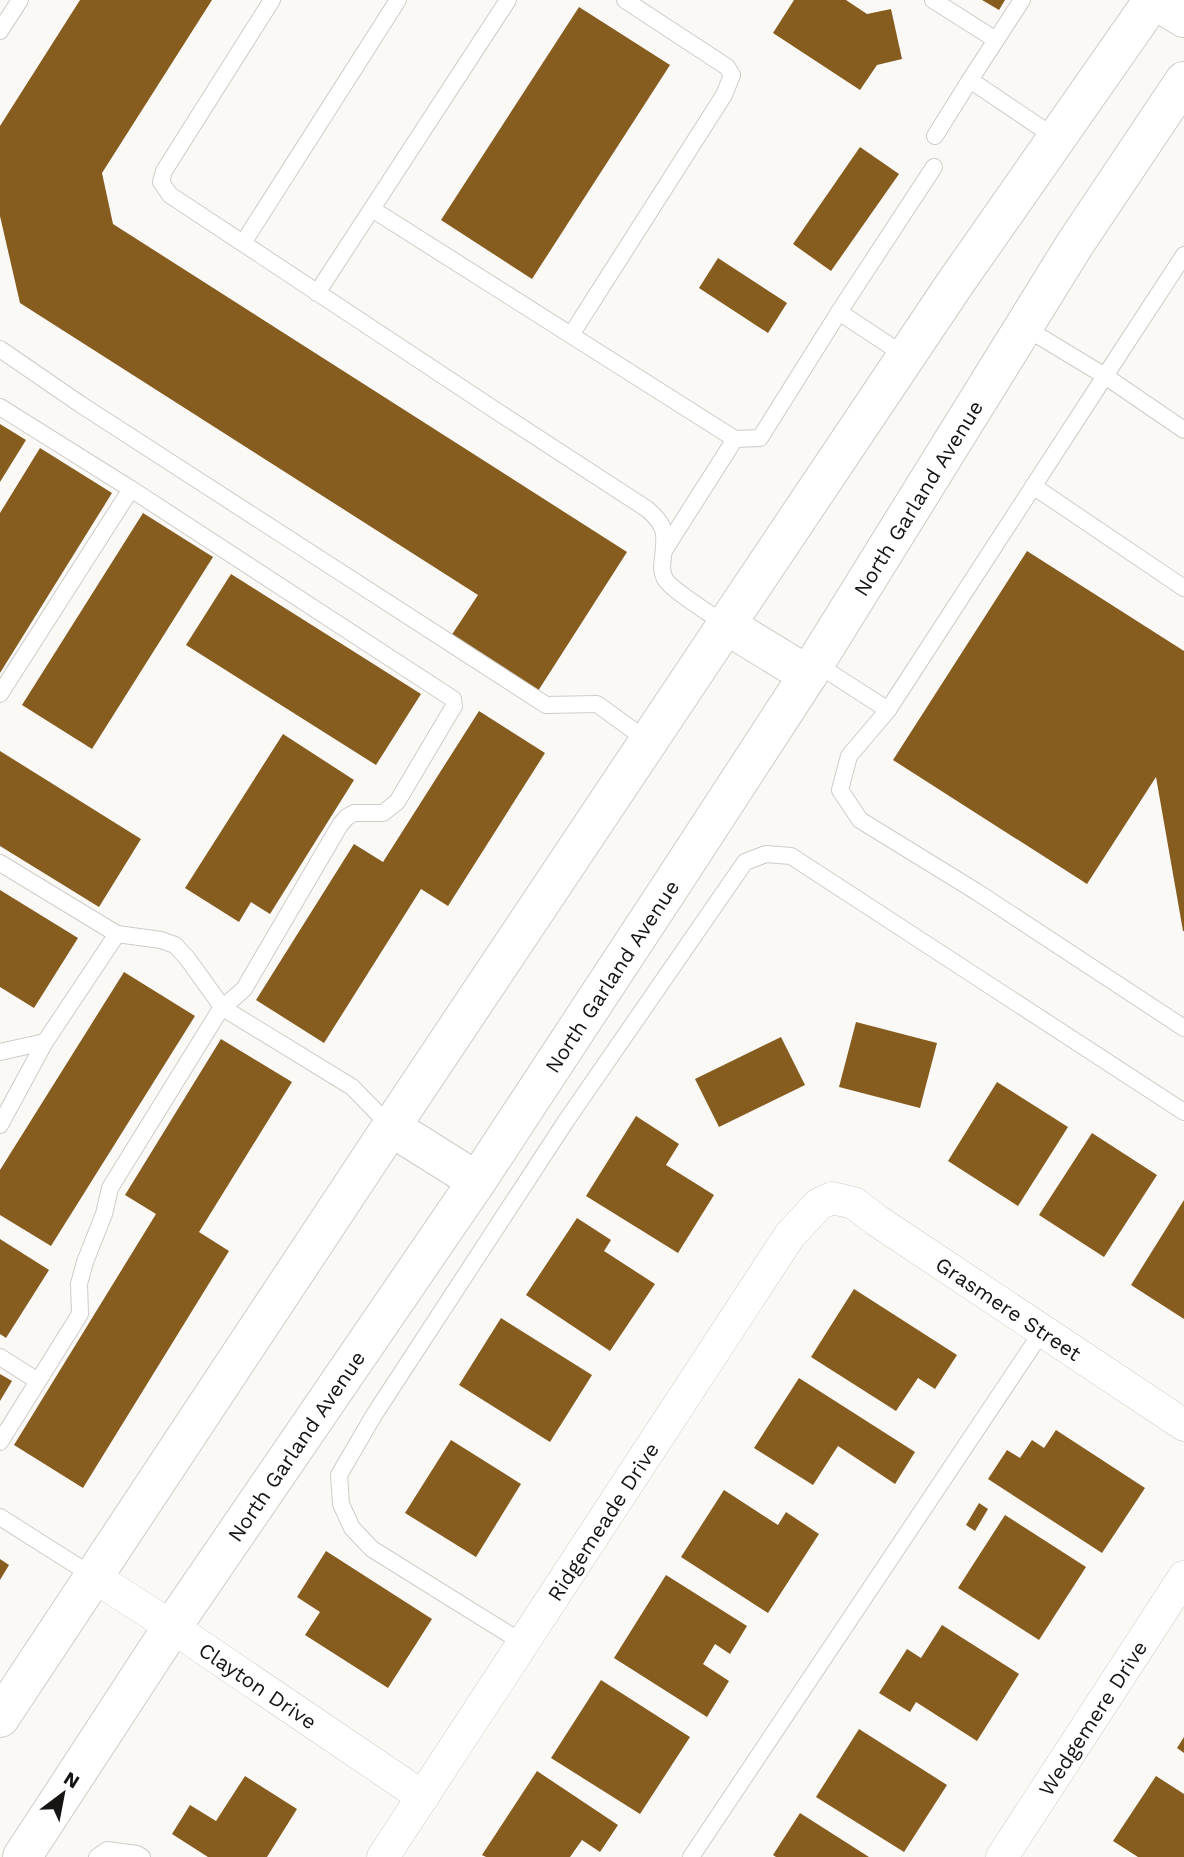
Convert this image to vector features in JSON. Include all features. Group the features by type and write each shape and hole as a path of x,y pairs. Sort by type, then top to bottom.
{"main road":[{"path":"0,1718 648,741 954,285 1056,138 1154,0 1184,18"},
{"name":"North Garland Avenue","path":"22,1857 173,1627 477,1181 812,669 1075,244 1184,81"},
{"path":"726,625 812,669"},
{"path":"391,1127 477,1181"}],"street":[{"name":"Ridgemeade Drive","path":"383,1857 790,1235 819,1204 832,1198"},
{"name":"Grasmere Street","path":"832,1198 854,1203 1184,1425"},
{"name":"Clayton Drive","path":"93,1576 173,1627 423,1797"},
{"name":"Wedgemere Drive","path":"1002,1857 1184,1577"}],"lane":[{"path":"0,31 20,0"},
{"path":"272,0 164,172 161,182 170,195 647,509 659,519 665,534 662,571 666,582 726,625"},
{"path":"243,243 398,0"},
{"path":"317,293 508,0"},
{"path":"571,335 724,95 732,75 727,67 625,0"},
{"path":"933,0 996,40"},
{"path":"935,136 1022,0"},
{"path":"970,80 1056,138"},
{"path":"372,209 735,439 760,438 934,167"},
{"path":"1184,256 887,710 849,756 840,790 860,820 1184,1028"},
{"path":"839,312 907,357"},
{"path":"1024,327 1105,376 1184,430"},
{"path":"0,349 80,404 547,705 597,704 648,741"},
{"path":"0,407 453,698 454,706 397,802 383,813 354,813 340,825 244,989 223,1007 110,1188 79,1284 80,1314 0,1443"},
{"path":"664,550 735,439"},
{"path":"1033,486 1184,588"},
{"path":"0,694 131,489"},
{"path":"812,669 887,710"},
{"path":"523,1643 372,1549 352,1528 341,1504 339,1475 374,1415 566,1121 745,862 766,854 791,856 1184,1112"},
{"path":"0,863 117,934 161,940 175,946 223,1007 352,1087 391,1127"},
{"path":"0,1125 45,1042 117,934"},
{"path":"0,1052 45,1042"},
{"path":"691,1857 1042,1330"},
{"path":"0,1357 38,1381"},
{"path":"0,1517 93,1576"},
{"path":"97,1857 107,1850 142,1857"}],"building":[{"path":"80,0 212,0 102,173 113,224 627,552 538,691 451,636 478,595 20,303 0,216 0,126"},
{"path":"794,0 846,0 867,14 891,9 902,59 877,65 860,90 773,33"},
{"path":"982,0 1005,0 999,10"},
{"path":"579,7 670,65 532,279 441,220"},
{"path":"860,147 899,174 831,271 793,244"},
{"path":"718,258 787,303 768,333 699,288"},
{"path":"0,424 26,440 0,482"},
{"path":"40,448 112,493 0,673 0,513"},
{"path":"143,513 213,557 92,749 22,705"},
{"path":"1027,551 1184,651 1184,931 1156,777 1087,884 893,760"},
{"path":"231,574 421,694 376,765 186,645"},
{"path":"479,711 545,753 448,906 421,889 324,1043 256,1000 354,844 383,862"},
{"path":"283,734 354,780 270,914 251,902 239,922 185,888"},
{"path":"0,751 141,839 99,907 0,846"},
{"path":"0,890 78,938 34,1008 0,987"},
{"path":"124,972 195,1016 51,1246 0,1215 0,1170"},
{"path":"856,1022 937,1043 920,1108 839,1087"},
{"path":"781,1037 805,1085 719,1127 695,1079"},
{"path":"221,1039 292,1082 199,1232 229,1251 83,1488 14,1445 156,1214 125,1195"},
{"path":"997,1082 1068,1127 1018,1206 948,1161"},
{"path":"636,1116 679,1144 666,1165 714,1195 678,1253 586,1196"},
{"path":"1092,1133 1157,1175 1104,1257 1039,1215"},
{"path":"1184,1200 1184,1319 1131,1285"},
{"path":"577,1218 611,1240 604,1251 655,1284 610,1351 526,1295"},
{"path":"0,1239 49,1270 6,1338 0,1334"},
{"path":"854,1289 957,1355 935,1389 918,1378 896,1411 811,1357"},
{"path":"501,1318 592,1375 550,1442 459,1385"},
{"path":"0,1374 12,1381 0,1401"},
{"path":"799,1378 915,1452 895,1484 838,1446 813,1485 754,1448"},
{"path":"1056,1430 1145,1488 1102,1553 988,1479 1007,1450 1020,1458 1032,1440 1044,1448"},
{"path":"451,1440 521,1484 476,1557 405,1513"},
{"path":"724,1490 778,1525 786,1512 819,1534 768,1613 681,1557"},
{"path":"979,1503 988,1509 975,1531 966,1525"},
{"path":"1005,1515 1086,1567 1039,1640 958,1588"},
{"path":"326,1551 432,1619 388,1688 305,1635 320,1612 297,1597"},
{"path":"0,1559 9,1565 0,1580"},
{"path":"666,1575 747,1626 730,1654 715,1644 703,1664 729,1681 707,1717 614,1658"},
{"path":"942,1625 1019,1674 977,1741 916,1702 910,1712 879,1693 907,1649 921,1658"},
{"path":"601,1680 690,1737 640,1814 551,1758"},
{"path":"859,1729 947,1785 904,1852 816,1797"},
{"path":"1184,1737 1184,1753 1177,1748"},
{"path":"537,1771 618,1825 600,1852 582,1840 570,1857 482,1855"},
{"path":"245,1776 297,1809 267,1857 208,1857 172,1834 190,1805 216,1821"},
{"path":"1156,1776 1184,1794 1184,1857 1138,1857 1113,1841"},
{"path":"800,1813 869,1857 776,1857 773,1855"}]}
